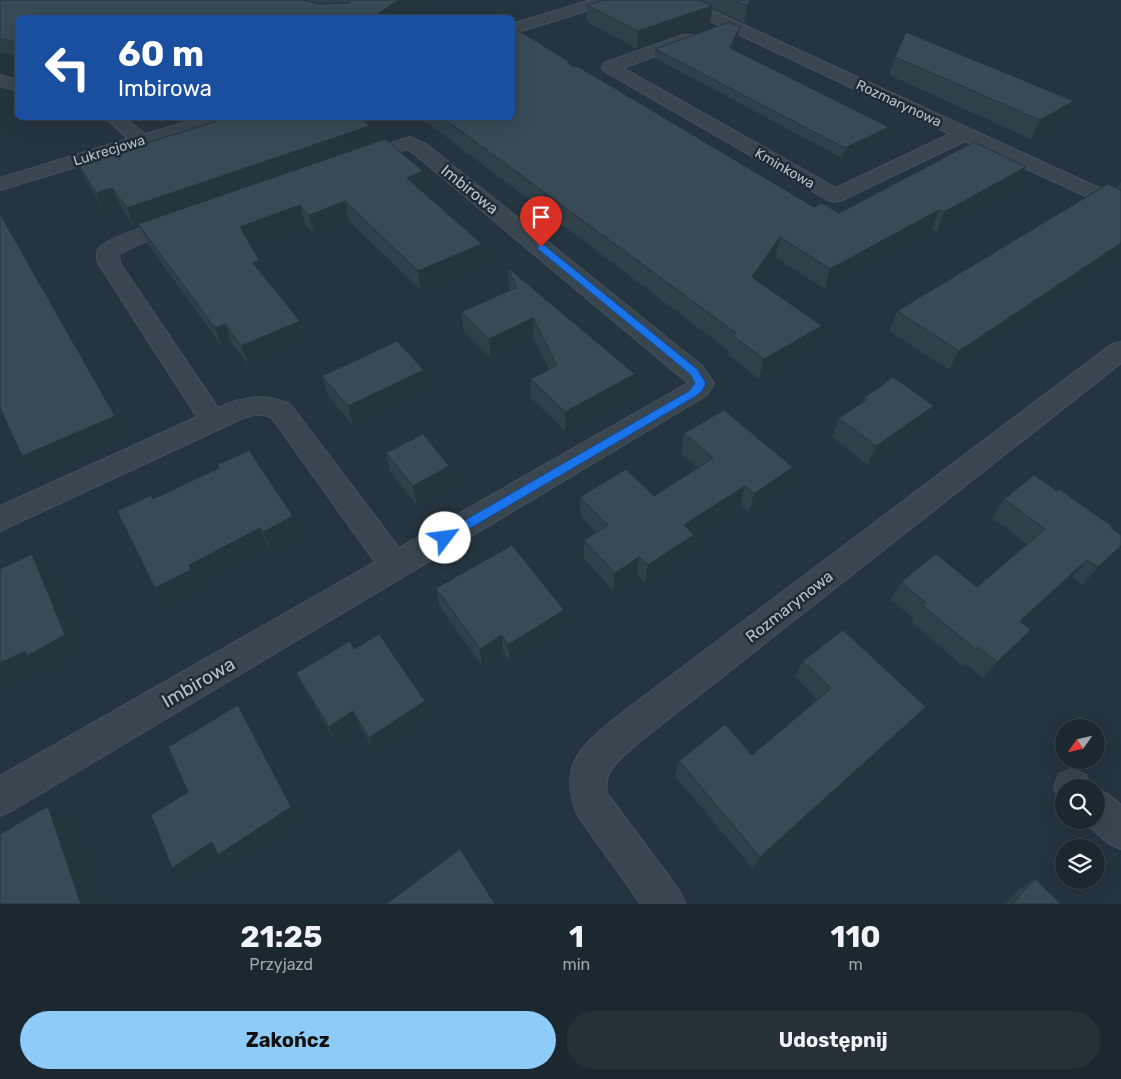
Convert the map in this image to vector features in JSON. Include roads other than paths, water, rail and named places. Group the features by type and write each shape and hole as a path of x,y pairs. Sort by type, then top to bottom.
{"street":[{"path":"515,28 606,0"},
{"name":"Rozmarynowa","path":"677,0 1121,206"},
{"name":"Kminkowa","path":"728,24 602,70 835,196 966,134"},
{"path":"0,80 15,85"},
{"path":"117,120 141,140"},
{"name":"Lukrecjowa","path":"0,184 212,120"},
{"name":"Imbirowa","path":"0,797 698,389 700,383 693,372 419,148 410,143 403,144 341,165"},
{"path":"195,217 118,245 108,251 107,257 108,263 213,421"},
{"name":"Rozmarynowa","path":"665,904 591,803 585,788 587,774 600,755 626,732 1121,350"},
{"path":"0,520 213,421 254,405 273,407 281,411 396,567"},
{"path":"1105,816 1121,830"}]}
